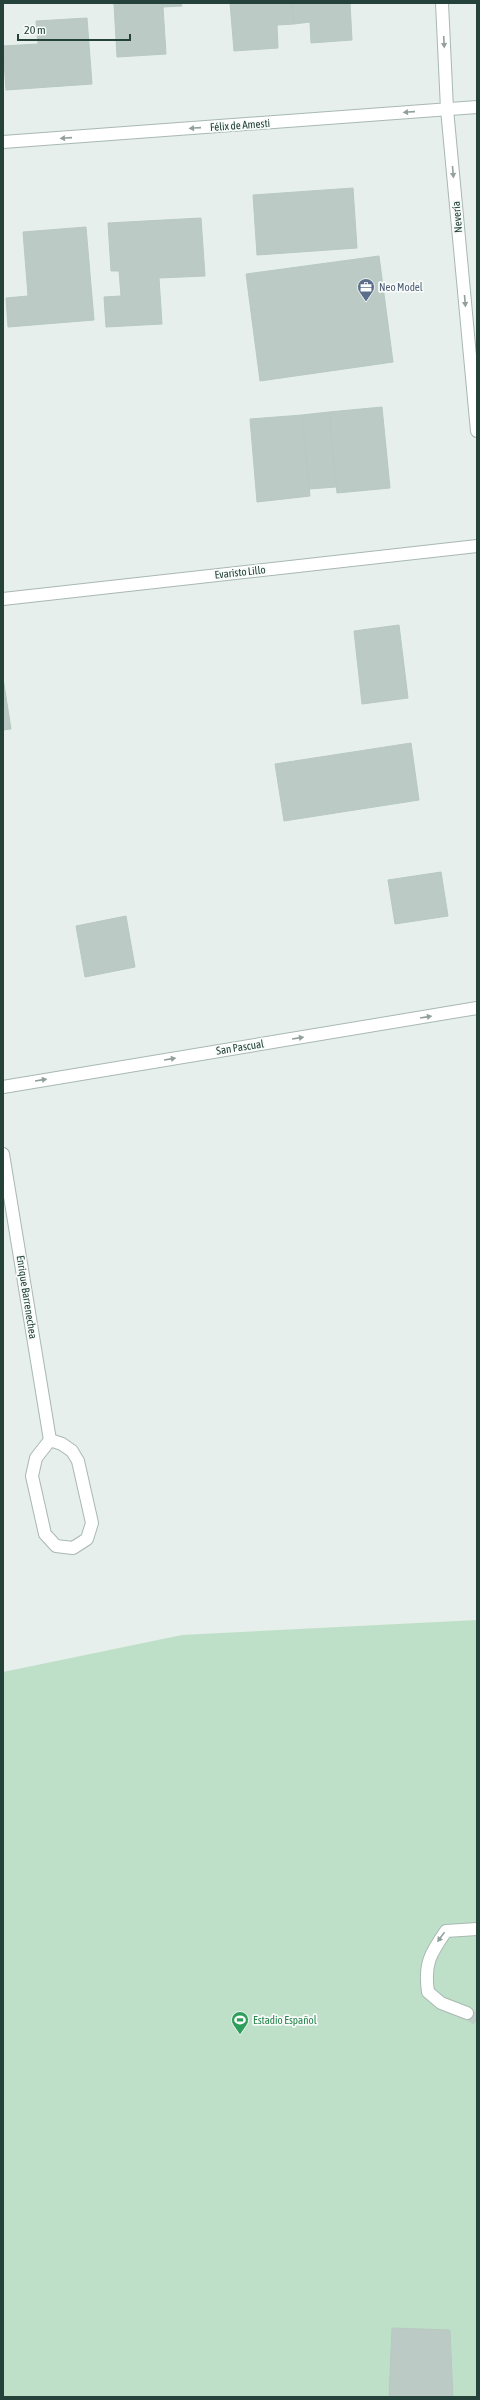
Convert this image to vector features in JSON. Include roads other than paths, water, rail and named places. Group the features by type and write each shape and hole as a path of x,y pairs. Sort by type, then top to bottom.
{"street":[{"name":"Nevería","path":"442,3 448,109 477,431"},
{"name":"Félix de Amesti","path":"3,142 477,107"},
{"name":"Evaristo Lillo","path":"3,599 477,546"},
{"name":"San Pascual","path":"3,1087 477,1008"},
{"name":"Enrique Barrenechea","path":"3,1154 50,1440"},
{"path":"50,1440 62,1444 72,1451 82,1472 92,1523 87,1540 73,1548 56,1546 45,1534 32,1476 36,1458 50,1440"},
{"path":"467,2013 441,2003 428,1992 426,1973 433,1949 446,1931 477,1929"}],"tunnel":[{"path":"467,2013 477,2020"}],"place":[{"name":"Neo Model","path":"366,302"},
{"name":"Estadio Español","path":"240,2035"}]}
